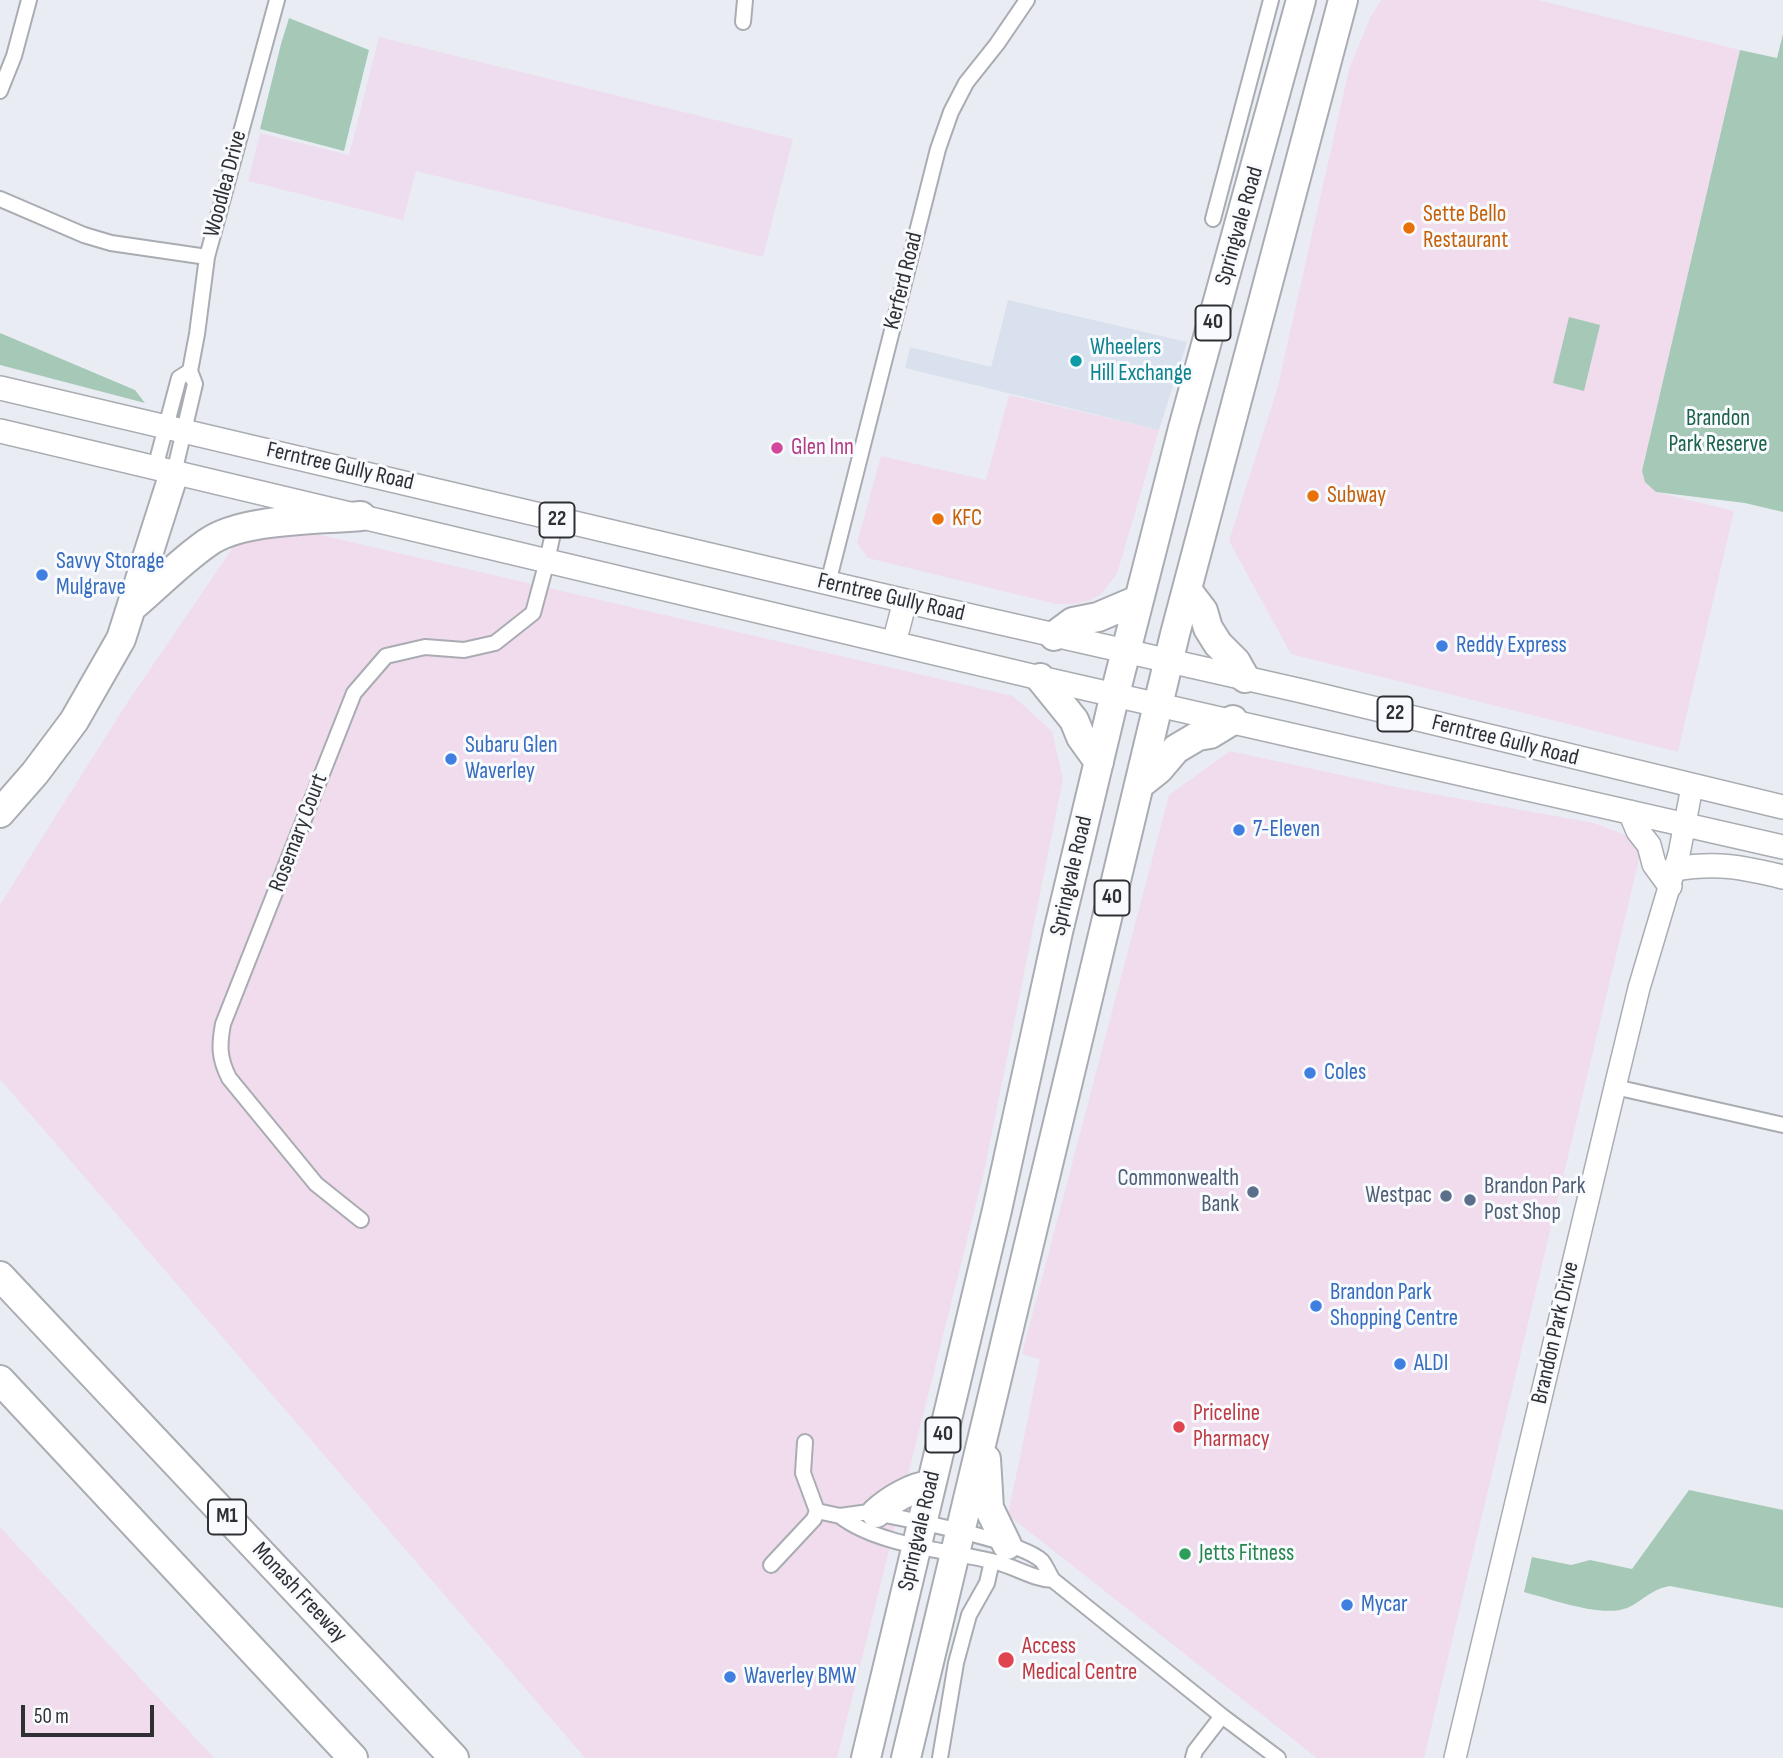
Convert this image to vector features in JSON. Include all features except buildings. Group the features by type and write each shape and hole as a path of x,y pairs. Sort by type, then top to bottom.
{"highway":[{"name":"Springvale Road","path":"866,1758 1138,600 1301,0"},
{"name":"Springvale Road","path":"906,1758 943,1660 956,1542 1043,1180 1158,704 1343,0"},
{"path":"0,813 35,773 74,720 121,639 132,607 165,470"},
{"path":"132,607 208,541 235,530 262,523 361,516"},
{"path":"1187,590 1203,611 1213,637 1236,662 1245,678"},
{"path":"1054,636 1073,622 1098,617 1138,600"},
{"path":"1040,678 1074,720 1081,737 1099,762"},
{"path":"1139,785 1159,769 1176,749 1233,720"},
{"path":"1005,1173 1043,1180"},
{"name":"Monash Freeway","path":"0,1276 454,1758"},
{"path":"0,1380 353,1758"},
{"path":"985,1424 988,1501 1000,1553"},
{"path":"876,1513 887,1503 917,1487 931,1485"}],"main road":[{"name":"Ferntree Gully Road","path":"0,387 1054,636 1245,678 1783,807"},
{"name":"Ferntree Gully Road","path":"0,431 1040,678 1783,847"},
{"path":"894,643 905,601"},
{"path":"1630,812 1638,831 1649,845 1654,864 1672,877 1707,864 1783,877"}],"street":[{"path":"0,91 14,56 29,0"},
{"name":"Woodlea Drive","path":"165,470 175,428 195,383 190,371 207,257 276,0"},
{"path":"743,22 745,0"},
{"name":"Kerferd Road","path":"828,583 937,149 966,83 998,44 1027,0"},
{"name":"Springvale Road","path":"1213,219 1271,0"},
{"path":"0,199 83,235 111,243 207,257"},
{"name":"Rosemary Court","path":"361,1220 316,1184 229,1078 221,1061 220,1040 223,1024 354,693 386,656 425,647 464,650 495,643 533,613 556,519"},
{"name":"Brandon Park Drive","path":"1455,1758 1639,988 1672,877 1692,786"},
{"path":"1615,1087 1783,1125"},
{"path":"771,1565 814,1519 817,1511 803,1473 805,1442"},
{"path":"817,1511 840,1517 855,1528 920,1534 1000,1553 1038,1558 1052,1580 1278,1758"},
{"path":"840,1517 876,1513 920,1534 1000,1553 1016,1568 1037,1579 1052,1580"},
{"name":"Springvale Road","path":"940,1758 943,1660 967,1625 972,1608 1000,1553"},
{"path":"1194,1754 1222,1716"}],"shaded area":[{"path":"1381,0 1538,0 1740,50 1642,471 1656,492 1734,511 1678,752 1291,654 1229,541 1278,386 1349,69 1370,18"},
{"path":"379,37 793,139 763,257 416,171 403,220 248,181 260,133 349,155"},
{"path":"1008,300 1187,342 1159,430 905,368 910,347 991,367"},
{"path":"1009,395 1159,430 1117,574 1101,594 1090,600 1076,604 1056,604 868,558 857,543 881,456 986,480"},
{"path":"304,531 1013,696 1052,731 1063,779 984,1172 837,1758 585,1758 0,1079 0,905 123,709 236,543"},
{"path":"1230,751 1401,788 1594,823 1625,835 1641,851 1424,1758 1317,1758 1008,1515 1040,1359 1022,1354 1169,795"},
{"path":"0,1527 214,1758 0,1758"}],"green space":[{"path":"289,18 369,50 344,151 260,129"},
{"name":"Brandon Park Reserve","path":"1783,34 1783,512 1745,503 1656,492 1645,482 1642,471 1740,50 1777,58"},
{"path":"1569,317 1600,325 1584,391 1553,383"},
{"path":"0,333 135,390 145,403 0,365"},
{"path":"1689,1490 1783,1510 1783,1608 1670,1586 1627,1608 1604,1611 1524,1592 1532,1557 1571,1565 1590,1560 1632,1569"}],"place":[{"name":"Sette Bello Restaurant","path":"1409,228"},
{"name":"Wheelers Hill Exchange","path":"1076,361"},
{"name":"Glen Inn","path":"777,448"},
{"name":"Subway","path":"1313,496"},
{"name":"KFC","path":"938,519"},
{"name":"Savvy Storage Mulgrave","path":"42,575"},
{"name":"Reddy Express","path":"1442,646"},
{"name":"Subaru Glen Waverley","path":"451,759"},
{"name":"7-Eleven","path":"1239,830"},
{"name":"Coles","path":"1310,1073"},
{"name":"Commonwealth Bank","path":"1253,1192"},
{"name":"Westpac","path":"1446,1196"},
{"name":"Brandon Park Post Shop","path":"1470,1200"},
{"name":"Brandon Park Shopping Centre","path":"1316,1306"},
{"name":"ALDI","path":"1400,1364"},
{"name":"Priceline Pharmacy","path":"1179,1427"},
{"name":"Jetts Fitness","path":"1185,1554"},
{"name":"Mycar","path":"1347,1605"},
{"name":"Access Medical Centre","path":"1006,1660"},
{"name":"Waverley BMW","path":"730,1677"}]}
